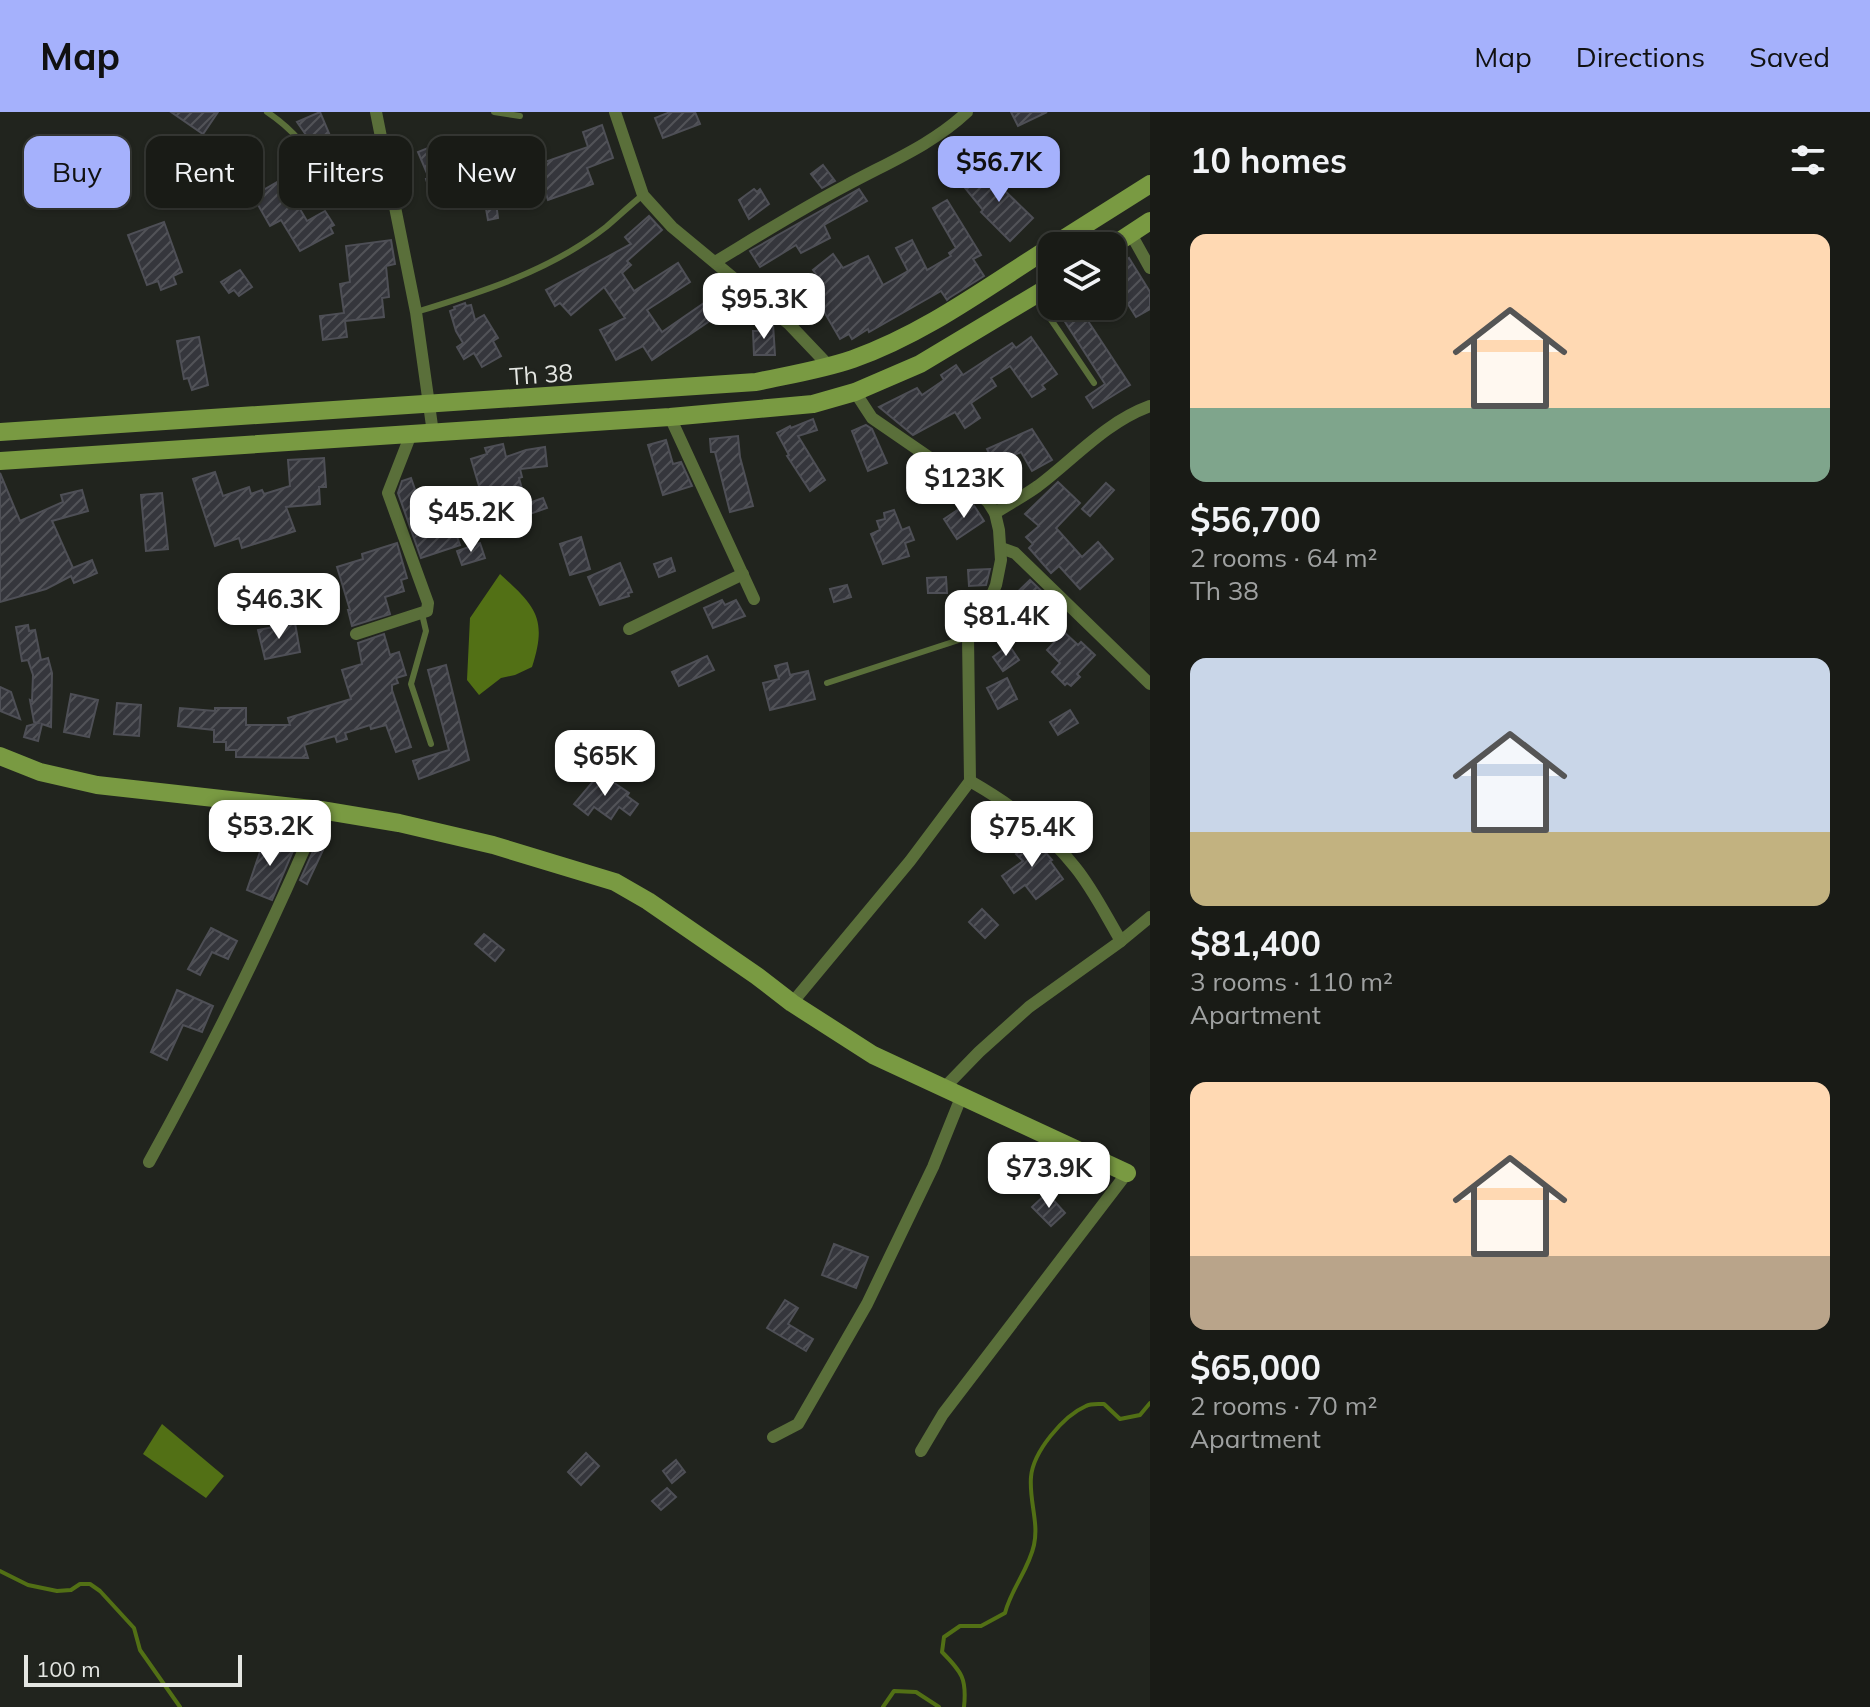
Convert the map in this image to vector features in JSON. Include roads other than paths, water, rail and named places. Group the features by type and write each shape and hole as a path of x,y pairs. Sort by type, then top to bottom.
{"street":[{"path":"376,112 381,136"},
{"path":"615,112 643,195 672,227 790,325 829,366"},
{"path":"715,262 843,186 904,156 954,125 967,112"},
{"name":"Th 38","path":"1074,232 1150,184"},
{"path":"395,208 416,312 433,433"},
{"path":"1126,237 1150,221"},
{"path":"1131,234 1150,268"},
{"name":"Th 38","path":"0,432 756,382 829,366 905,337 942,318 1038,255"},
{"path":"0,461 670,417 813,404 855,392 920,364 1038,294"},
{"path":"905,337 920,364"},
{"path":"792,1003 910,861 970,781 968,637 985,611 996,585 1001,548 995,513 988,502 965,482 872,418 855,392"},
{"path":"995,513 1037,487 1091,441 1135,412 1150,406"},
{"path":"670,417 754,599"},
{"path":"356,634 427,611 428,603 388,493 411,434"},
{"path":"1001,548 1015,553 1150,684"},
{"path":"629,629 743,574"},
{"path":"0,756 40,772 97,785 321,810 399,823 493,845 615,882 873,1055 1127,1173 952,1401 921,1451"},
{"path":"970,781 1006,802 1056,845 1077,869 1121,941"},
{"path":"149,1162 200,1070 289,887 321,810"},
{"path":"945,1087 1029,1007 1150,917"},
{"path":"773,1437 798,1424 867,1304 933,1167 962,1095"}],"lane":[{"path":"267,112 287,125 296,136"},
{"path":"494,112 520,116"},
{"path":"416,312 500,285 563,256 604,228 643,195"},
{"path":"1035,296 1094,383"},
{"path":"422,614 426,631 411,684 431,744"},
{"path":"827,683 968,637"}],"waterway":[{"path":"964,1707 964,1683 959,1671 942,1652 944,1637 960,1626 981,1626 1005,1613 1034,1545 1031,1477 1043,1446 1059,1426 1088,1405 1104,1404 1120,1419 1140,1415 1150,1403"},
{"path":"0,1571 28,1585 57,1591 71,1590 80,1584 90,1584 100,1591 134,1628 140,1650 180,1707"},
{"path":"883,1707 894,1691 916,1692 939,1707"}]}
